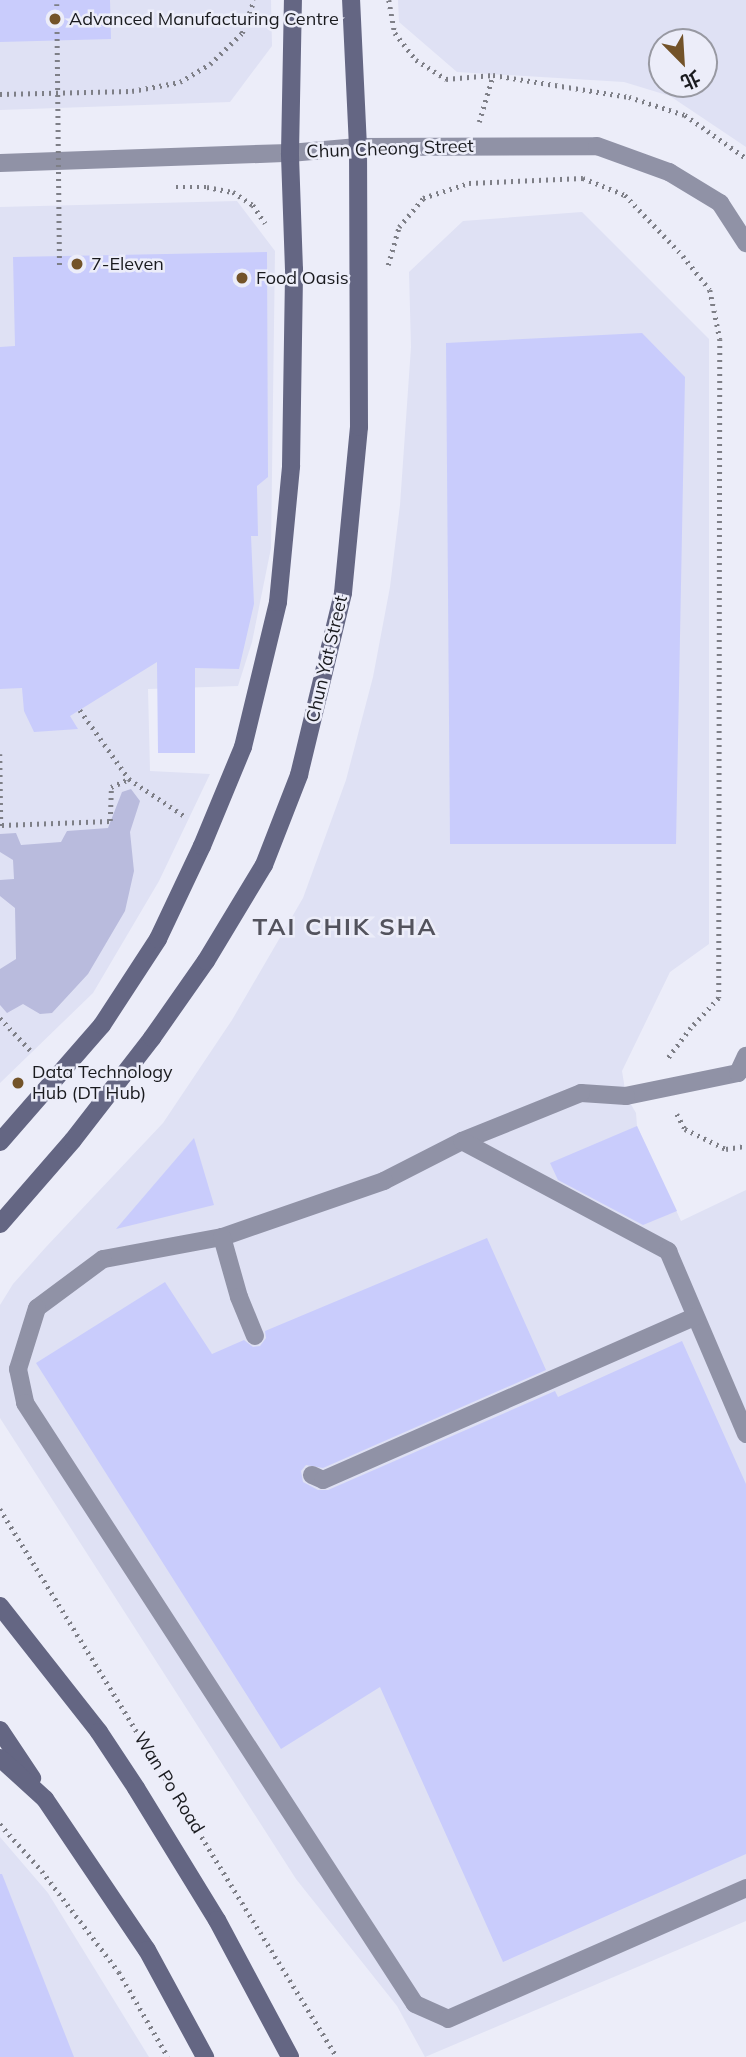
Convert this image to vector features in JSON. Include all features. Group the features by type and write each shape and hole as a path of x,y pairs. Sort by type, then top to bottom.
{"street":[{"path":"0,1142 102,1025 158,939 202,846 243,747 278,602 291,466 294,270 289,153 293,0"},
{"name":"Chun Yat Street","path":"0,1224 73,1140 152,1038 206,961 264,865 299,775 344,593 359,427 358,147 351,0"},
{"name":"Chun Cheong Street","path":"0,163 289,153 358,147 597,146 670,172 720,203 746,243"},
{"path":"742,1065 626,1096 581,1093 462,1141 384,1181 222,1237 103,1259 37,1308 18,1368 25,1403 415,2004 448,2019 746,1888"},
{"path":"462,1141 668,1251 746,1434"},
{"path":"222,1237 239,1297 255,1336"},
{"path":"312,1475 323,1480 695,1317"},
{"name":"Wan Po Road","path":"0,1606 99,1732 136,1788 217,1920 290,2057"},
{"path":"0,1730 147,1950 205,2057"},
{"path":"0,1758 45,1799"}],"path":[{"path":"0,94 132,91 180,82 210,64 242,33 254,0"},
{"path":"389,0 395,33 416,60 446,79 492,75 629,97 685,115 746,158"},
{"path":"57,4 60,269"},
{"path":"385,273 399,227 423,198 469,183 583,178 625,195 683,256 710,290 720,339 719,998 669,1055 664,1088 685,1129 726,1149 746,1146"},
{"path":"166,187 207,187 233,192 253,205 269,230"},
{"path":"55,189 69,189"},
{"path":"80,710 129,779 189,819"},
{"path":"0,754 1,825 110,821 111,788 129,779"},
{"path":"0,1018 32,1052"},
{"name":"Wan Po Road","path":"0,1510 337,2057"},
{"path":"0,1824 42,1871 119,1972 168,2057"}],"shaded area":[{"name":"Advanced Manufacturing Centre","path":"0,0 271,0 272,46 230,102 0,110"},
{"path":"398,0 746,0 746,147 673,98 718,98 718,28 648,28 648,89 624,82 457,72 399,22"},
{"path":"237,201 275,251 271,548 252,642 238,686 148,689 150,771 210,774 159,881 93,993 0,1083 0,207"},
{"path":"582,212 709,339 709,944 670,972 622,1071 626,1096 636,1113 637,1126 681,1221 746,1190 746,1921 425,2057 397,2006 296,1879 0,1418 0,1305 13,1284 46,1247 163,1123 232,1020 303,898 346,780 373,677 390,587 400,505 411,347 409,272 463,221"},
{"path":"131,789 140,801 130,832 134,871 125,911 88,974 52,1013 40,1014 23,1004 7,1013 0,1005 0,969 16,959 15,908 0,896 0,880 14,879 13,860 0,852 0,834 16,833 21,845 61,842 67,831 108,828 122,792"},
{"path":"0,1837 48,1893 149,2057 0,2057"}],"building":[{"name":"Advanced Manufacturing Centre","path":"0,0 110,0 111,39 0,42"},
{"path":"267,252 268,477 257,486 258,536 251,536 254,604 239,669 195,668 195,753 158,753 157,662 70,716 78,729 34,732 24,711 22,688 0,689 0,347 15,346 13,257"},
{"path":"642,333 685,377 676,844 450,844 446,343"},
{"path":"637,1126 677,1211 643,1225 558,1180 550,1163"},
{"path":"194,1138 214,1205 116,1229"},
{"path":"487,1238 546,1370 323,1468 306,1465 301,1471 303,1482 318,1490 328,1490 555,1391 558,1397 682,1341 746,1484 746,1854 503,1962 380,1687 281,1749 36,1363 165,1282 212,1354 244,1340 253,1347 260,1346 266,1338 265,1331"},
{"path":"2,1874 74,2057 0,2057"}],"place":[{"name":"Advanced Manufacturing Centre","path":"55,19"},
{"name":"7-Eleven","path":"77,264"},
{"name":"Food Oasis","path":"242,278"},
{"name":"Data Technology Hub (DT Hub)","path":"18,1083"}],"district":[{"name":"TAI CHIK SHA","path":"345,927"}]}
